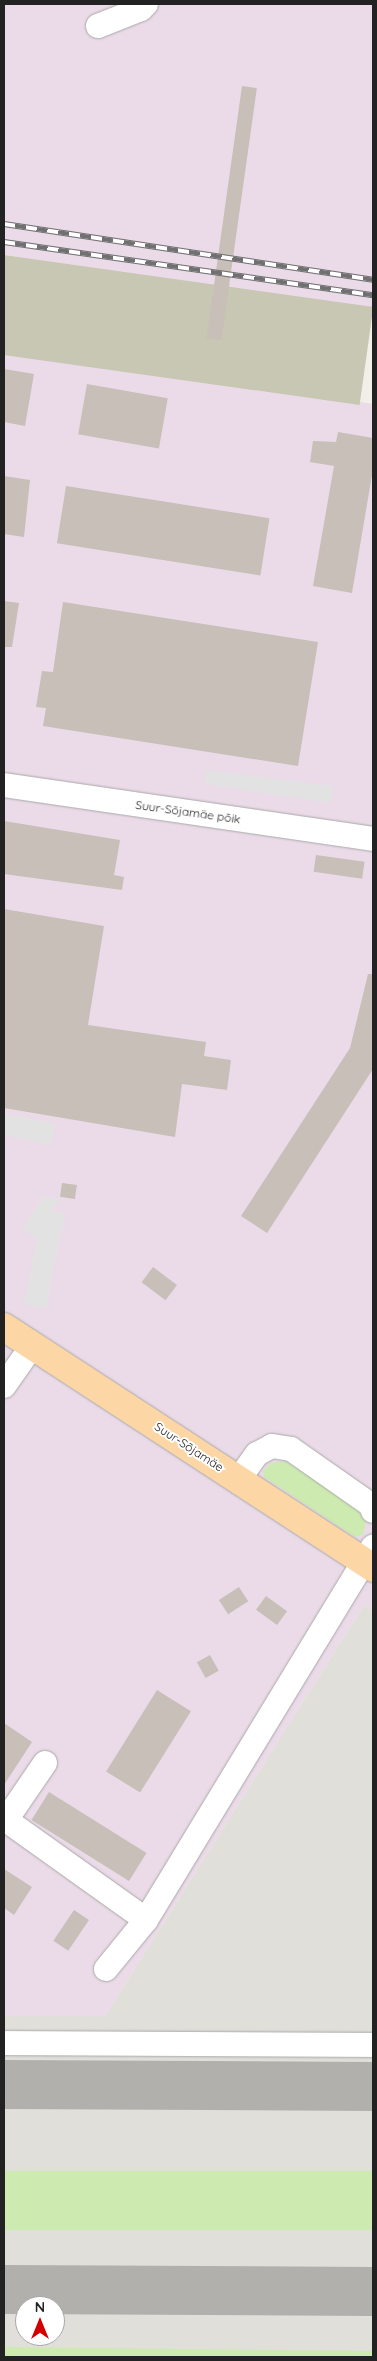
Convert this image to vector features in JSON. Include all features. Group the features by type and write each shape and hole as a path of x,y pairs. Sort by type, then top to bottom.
{"main road":[{"name":"Suur-Sõjamäe","path":"4,1327 238,1480 370,1559"}],"street":[{"path":"98,26 140,9 146,4"},
{"name":"Suur-Sõjamäe põik","path":"4,784 373,839"},
{"path":"4,1386 32,1346"},
{"path":"238,1480 257,1454 272,1446 291,1449 371,1504 373,1511"},
{"path":"106,1969 146,1920 370,1559"},
{"path":"45,1763 6,1820 146,1920"},
{"path":"4,2043 373,2045"}],"shaded area":[{"path":"4,4 373,4 373,308 4,255"},
{"path":"4,255 373,307 360,405 4,355"},
{"path":"4,343 373,404 373,1611 364,1605 105,2016 4,2016"},
{"path":"206,770 333,786 331,803 205,784"},
{"path":"4,1114 55,1123 52,1145 4,1135"},
{"path":"43,1197 60,1199 51,1212 65,1214 46,1309 24,1304 37,1239 23,1228"},
{"path":"364,1605 373,1611 373,2357 4,2357 4,2016 105,2016"}],"green space":[{"path":"285,1461 355,1506 366,1522 363,1535 355,1537 264,1477 263,1471 271,1463"},
{"path":"4,2171 373,2171 373,2230 4,2230"},
{"path":"4,2347 373,2351 373,2357 4,2357"}],"building":[{"path":"242,86 257,88 221,341 207,339"},
{"path":"4,369 34,374 25,426 4,422"},
{"path":"87,384 168,398 159,448 78,434"},
{"path":"338,432 373,438 373,469 352,593 313,586 334,466 310,462 313,441 336,442"},
{"path":"4,476 30,480 24,537 4,534"},
{"path":"66,486 269,518 260,576 57,543"},
{"path":"4,601 19,603 12,647 4,647"},
{"path":"63,602 318,642 298,766 43,726 46,708 36,707 42,671 53,672"},
{"path":"4,821 120,840 114,875 124,877 122,890 4,874"},
{"path":"316,855 365,862 362,879 314,872"},
{"path":"4,909 104,926 88,1025 206,1042 204,1056 231,1060 227,1090 182,1084 175,1137 4,1108"},
{"path":"368,974 373,974 373,1069 267,1233 241,1216 350,1048"},
{"path":"62,1183 77,1185 75,1199 60,1197"},
{"path":"153,1267 177,1285 166,1300 142,1282"},
{"path":"239,1587 248,1601 228,1614 219,1600"},
{"path":"266,1596 287,1611 277,1625 256,1610"},
{"path":"210,1655 219,1671 206,1678 197,1662"},
{"path":"157,1690 191,1711 140,1793 106,1771"},
{"path":"4,1723 32,1742 4,1785"},
{"path":"49,1792 147,1853 129,1881 32,1820"},
{"path":"4,1869 32,1887 14,1915 4,1908"},
{"path":"74,1910 89,1920 68,1951 53,1941"}],"taxiway":[{"path":"4,2084 373,2086"},
{"path":"4,2289 373,2291"}],"railway":[{"path":"4,224 373,280"},
{"path":"4,242 373,295"}]}
